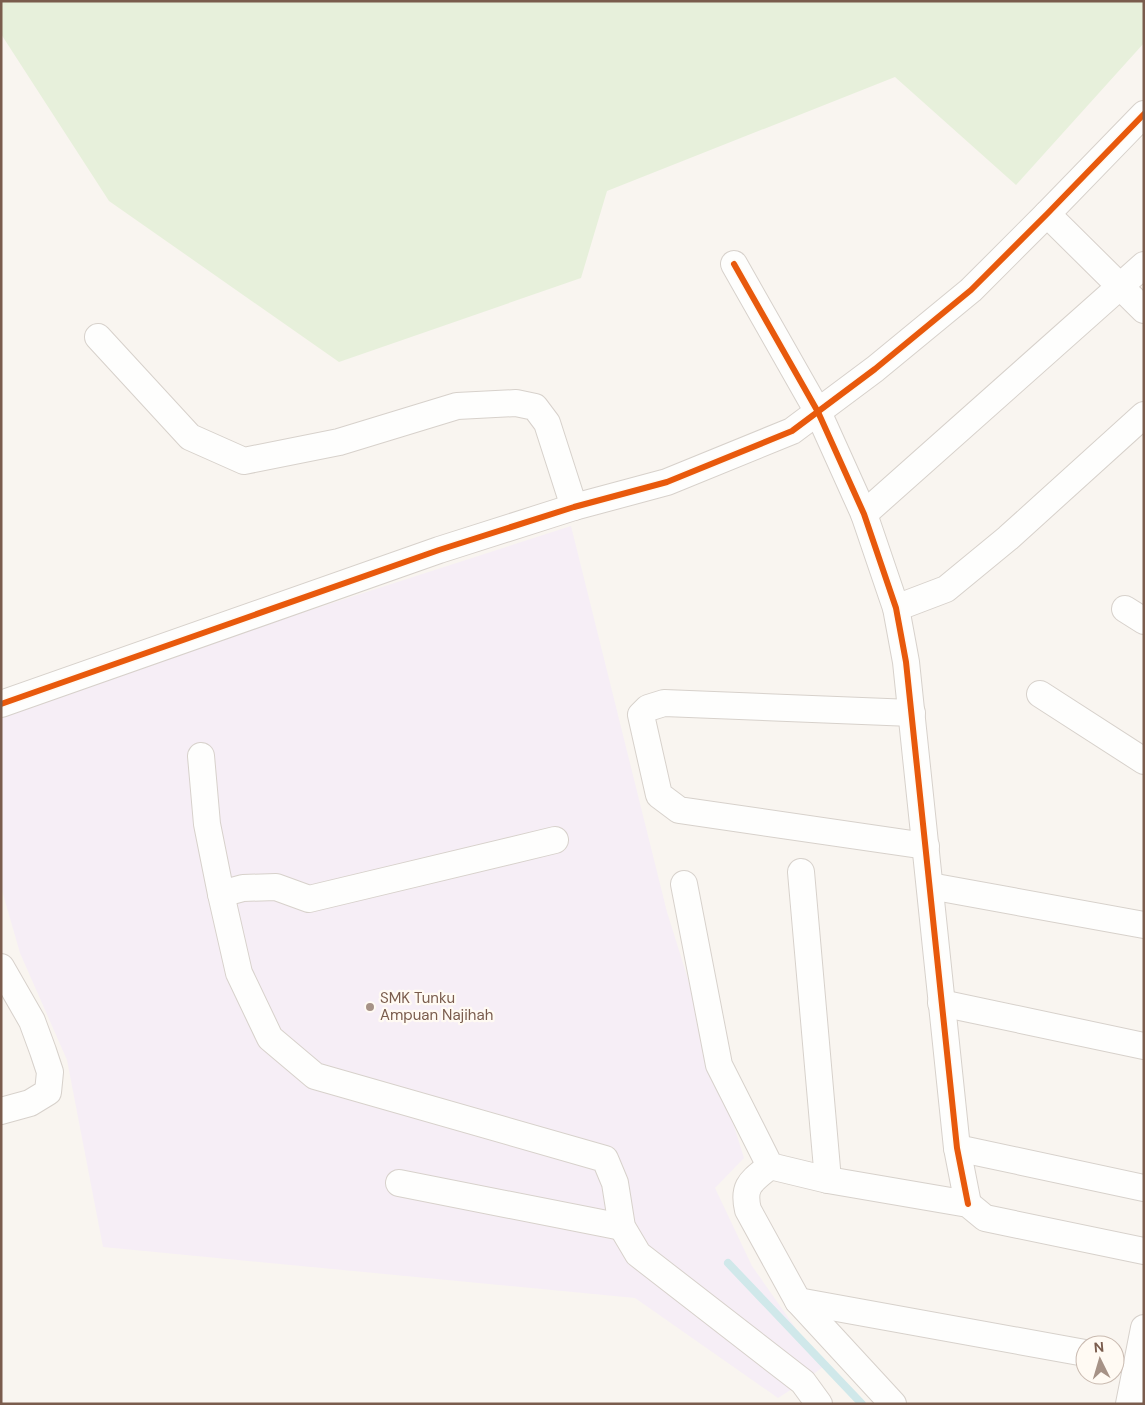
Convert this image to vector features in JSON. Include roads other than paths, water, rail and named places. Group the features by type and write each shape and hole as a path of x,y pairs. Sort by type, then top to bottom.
{"street":[{"path":"1,704 439,550 574,507 667,482 792,431 875,369 971,290 1144,114"},
{"path":"1047,214 1144,310"},
{"path":"734,264 818,412 864,514 896,608 906,662 941,1003 958,1148 968,1204"},
{"path":"864,514 1144,265"},
{"path":"98,337 190,438 244,462 339,442 457,406 516,403 535,407 547,423 574,507"},
{"path":"896,608 946,589 1008,538 1144,416"},
{"path":"1040,694 1144,761"},
{"path":"912,713 664,703 648,708 641,715 659,795 679,810 926,846"},
{"path":"201,756 207,824 239,973 270,1038 314,1076 605,1160 614,1183 622,1227 638,1254 803,1382 819,1404"},
{"path":"221,894 243,888 276,887 309,899 555,840"},
{"path":"801,872 828,1180"},
{"path":"684,884 719,1065 770,1166 828,1180 968,1204 985,1218 1144,1251"},
{"path":"930,886 1144,925"},
{"path":"1,967 32,1021 50,1072 48,1092 30,1104 1,1111"},
{"path":"941,1003 1144,1046"},
{"path":"958,1148 1144,1188"},
{"path":"770,1166 746,1190 745,1199 748,1210 798,1302 893,1404"},
{"path":"399,1183 622,1227"},
{"path":"798,1302 1075,1351"},
{"path":"1128,1404 1126,1360 1144,1328"}],"waterway":[{"path":"728,1263 862,1404"}],"place":[{"name":"SMK Tunku Ampuan Najihah","path":"370,1007"}]}
